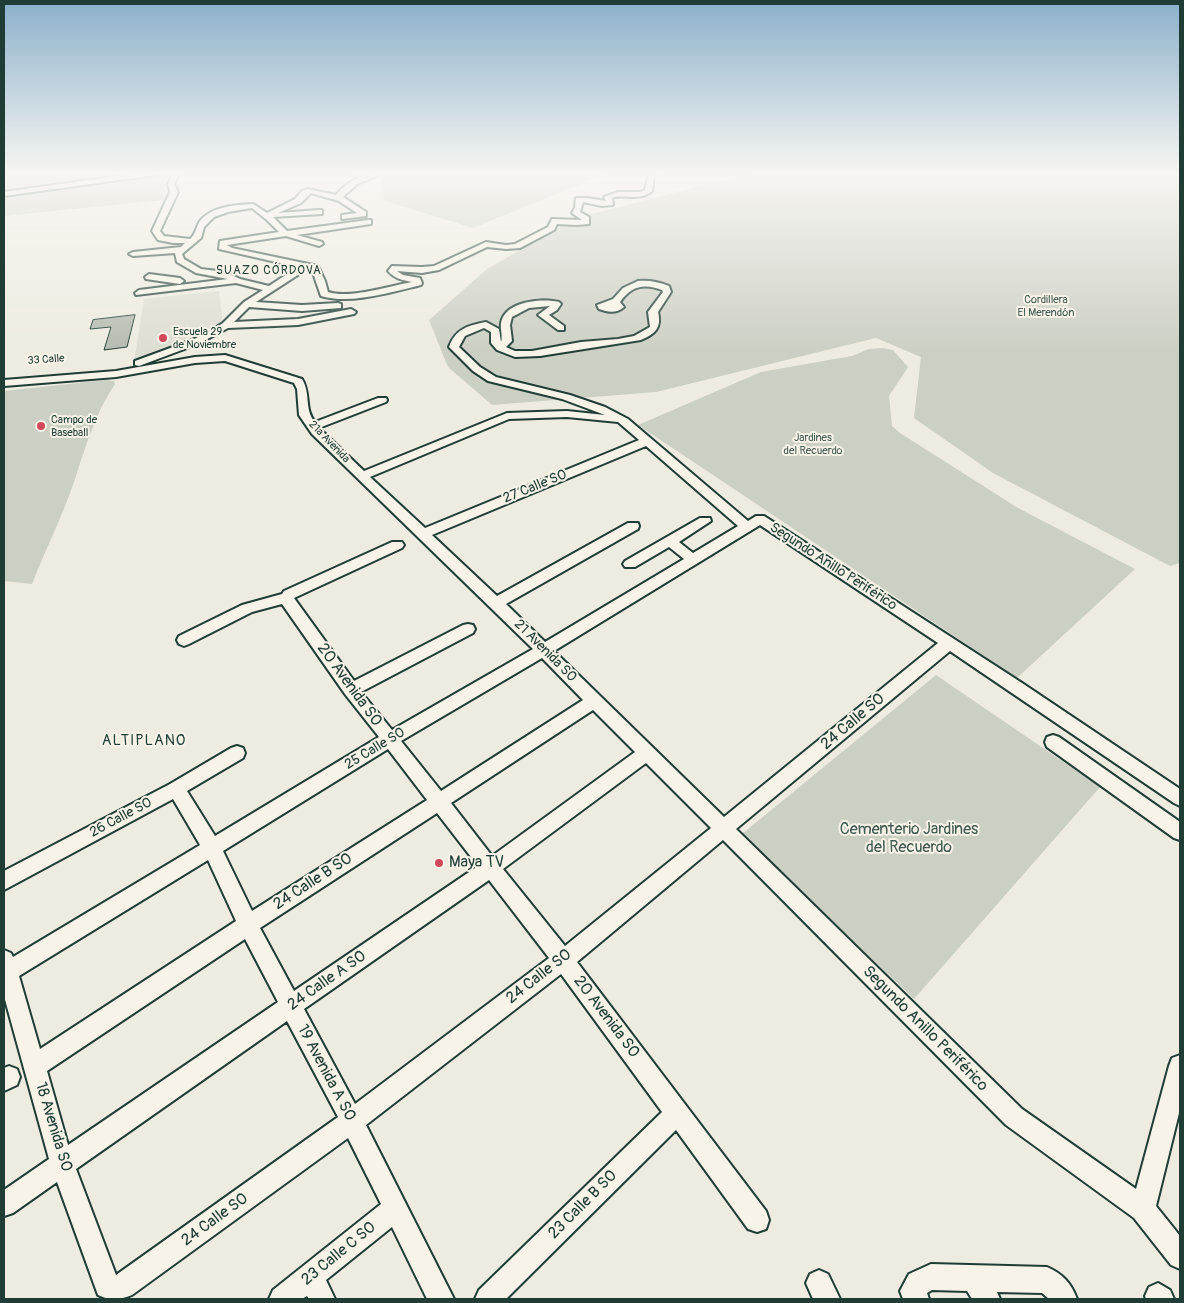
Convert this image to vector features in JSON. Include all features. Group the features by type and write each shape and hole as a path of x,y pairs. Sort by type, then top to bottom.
{"street":[{"path":"157,233 161,238 173,241 193,241"},
{"path":"198,233 198,236 178,254 180,260 199,271 226,275 237,281 268,288"},
{"path":"319,244 284,233 223,243 222,247 316,270 326,296"},
{"path":"326,296 358,295 394,286 415,284 418,281 395,274 393,270 400,267 422,270 436,268 484,244 508,248 520,245 542,233"},
{"path":"133,254 157,254 183,249"},
{"path":"87,373 149,364 195,342 226,325 247,304 268,288 305,266"},
{"path":"149,277 167,281 184,281 226,275"},
{"path":"139,293 237,281"},
{"path":"561,328 543,315 554,308 556,304 542,303 527,306 508,316 505,322 507,341 500,348 516,354 604,344 643,336 653,330 656,321 653,312 666,292 666,288 649,283 632,285 623,290 613,302"},
{"path":"320,307 321,302 326,296"},
{"path":"247,304 292,308 338,306"},
{"path":"226,325 298,322 351,312"},
{"name":"Segundo Anillo Periférico","path":"500,348 496,343 496,330 486,325 465,331 455,339 454,347 475,369 491,378 550,392 611,413 748,528 761,519 1180,798"},
{"name":"21a Avenida","path":"149,364 225,358 298,381 303,392 304,417 314,426 316,432 364,475"},
{"name":"33 Calle","path":"4,375 87,373"},
{"name":"33 Calle","path":"4,383 87,373"},
{"path":"314,426 382,400"},
{"path":"364,475 507,416 567,414 624,422"},
{"name":"27 Calle SO","path":"425,533 645,442"},
{"name":"21 Avenida SO","path":"364,475 544,650 723,830"},
{"path":"630,564 673,543 705,521"},
{"path":"496,603 633,526"},
{"name":"25 Calle SO","path":"5,969 748,528"},
{"path":"673,543 677,548 695,559"},
{"path":"184,640 231,616 264,603 288,600 288,594 397,546"},
{"name":"20 Avenida SO","path":"288,600 351,690 437,802 563,960 757,1220"},
{"path":"351,690 468,629"},
{"name":"24 Calle SO","path":"113,1289 123,1286 352,1121 563,960 949,643"},
{"name":"24 Calle B SO","path":"34,1066 248,924 594,701"},
{"path":"1053,742 1180,832"},
{"name":"26 Calle SO","path":"4,881 176,789 237,753"},
{"name":"24 Calle A SO","path":"4,1204 291,1007 489,868 647,753"},
{"name":"19 Avenida A SO","path":"176,789 212,847 248,924 352,1121 441,1299"},
{"name":"Segundo Anillo Periférico","path":"723,830 1014,1117 1143,1209"},
{"name":"18 Avenida SO","path":"5,969 62,1164 107,1286 113,1289"},
{"path":"1180,1066 1143,1209 1180,1256"},
{"name":"23 Calle B SO","path":"488,1299 678,1112"},
{"name":"23 Calle C SO","path":"282,1299 396,1208"},
{"path":"311,1276 322,1299"},
{"path":"916,1299 913,1291 918,1283 930,1277 981,1289 1047,1280 1057,1288 1064,1299"}],"shaded area":[{"name":"Escuela 29 de Noviembre","path":"219,291 223,323 155,353 157,355 134,362 144,299"}],"green space":[{"name":"Cordillera El Merendón","path":"550,233 1180,233 1180,563 1170,566 993,473 914,418 921,357 876,338 656,392 492,405 448,367 429,320 487,269"},
{"name":"Jardines del Recuerdo","path":"882,348 893,350 908,367 889,396 892,426 900,433 1018,508 1135,569 1017,678 638,425 761,372 852,356 869,349"},
{"path":"106,380 114,381 115,384 97,417 66,503 32,584 4,581 4,391"},
{"name":"Cementerio Jardines del Recuerdo","path":"936,675 1100,787 914,999 742,834"}],"building":[{"path":"135,315 127,347 104,350 111,327 90,329 93,320"}],"place":[{"name":"Escuela 29 de Noviembre","path":"163,338"},
{"name":"Campo de Baseball","path":"41,426"},
{"name":"Maya TV","path":"439,863"}],"district":[{"name":"SUAZO CÓRDOVA","path":"269,271"},
{"name":"ALTIPLANO","path":"144,741"}]}
